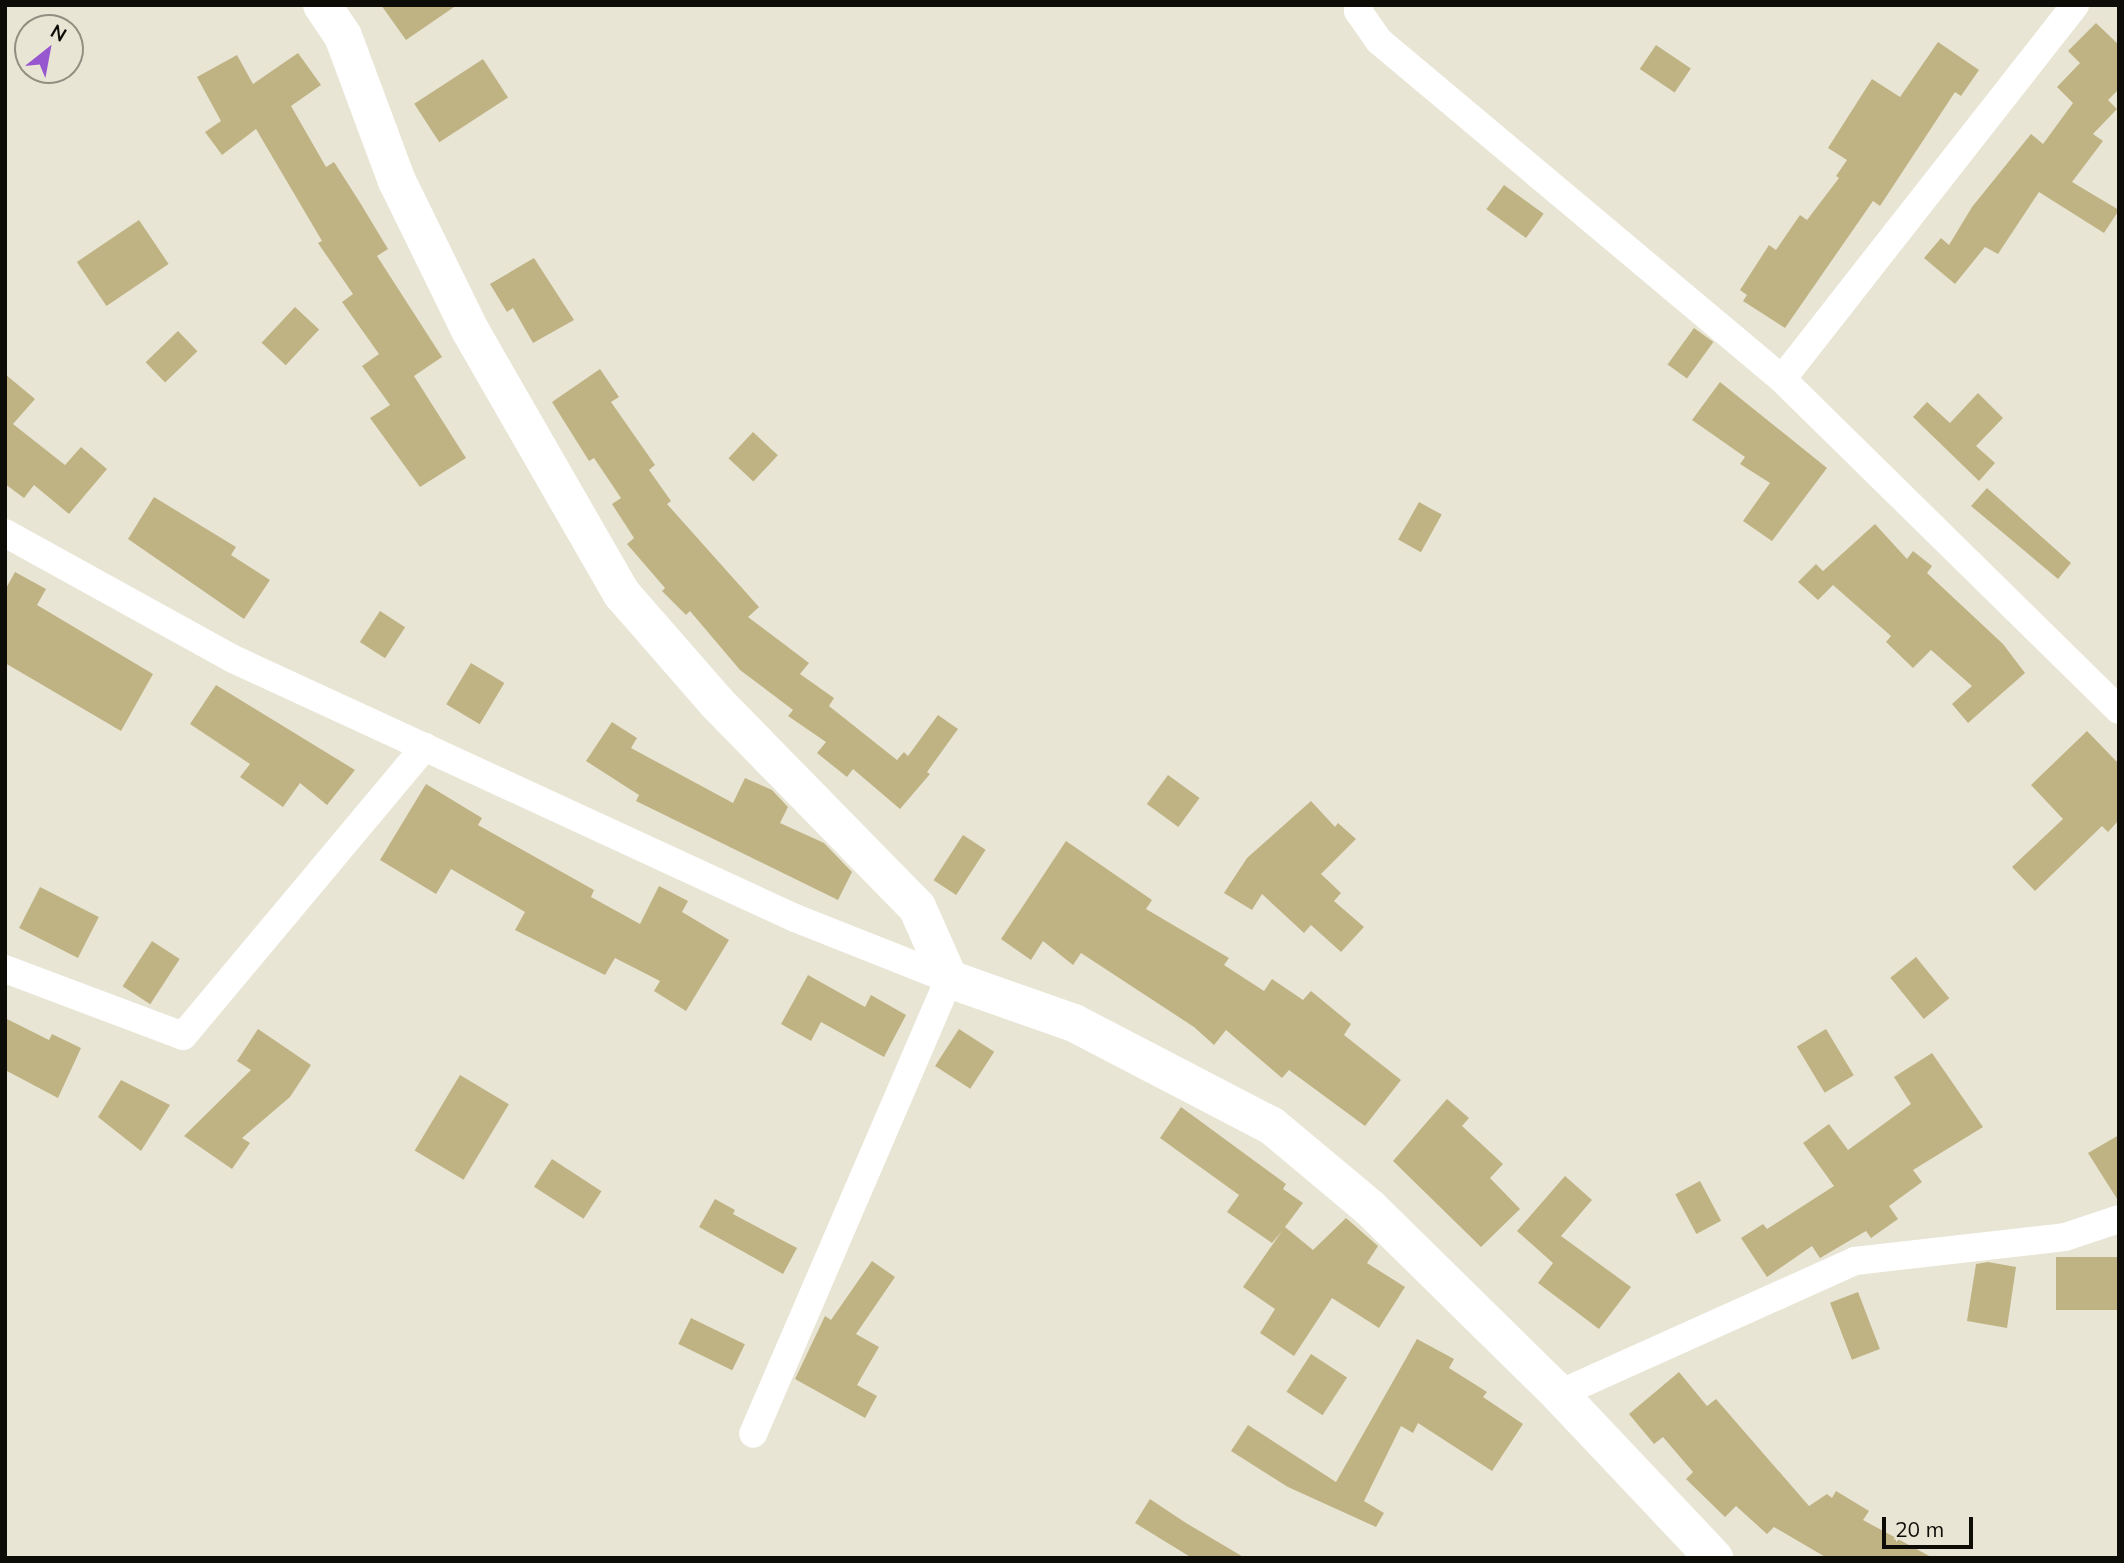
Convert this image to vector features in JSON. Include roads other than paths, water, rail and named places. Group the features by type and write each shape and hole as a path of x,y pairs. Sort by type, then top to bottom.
{"street":[{"path":"322,5 342,36 397,181 470,330 622,594 718,703 917,907 949,979 844,1232 806,1307 753,1434"},
{"path":"1360,5 1358,11 1379,41 1782,379 2119,709"},
{"path":"1782,379 2075,5"},
{"path":"5,533 231,658 796,918 949,979 1073,1023 1272,1126 1370,1208 1559,1394 1714,1558"},
{"path":"5,969 183,1036 425,747"},
{"path":"1559,1394 1855,1261 2065,1237 2119,1219"}]}
